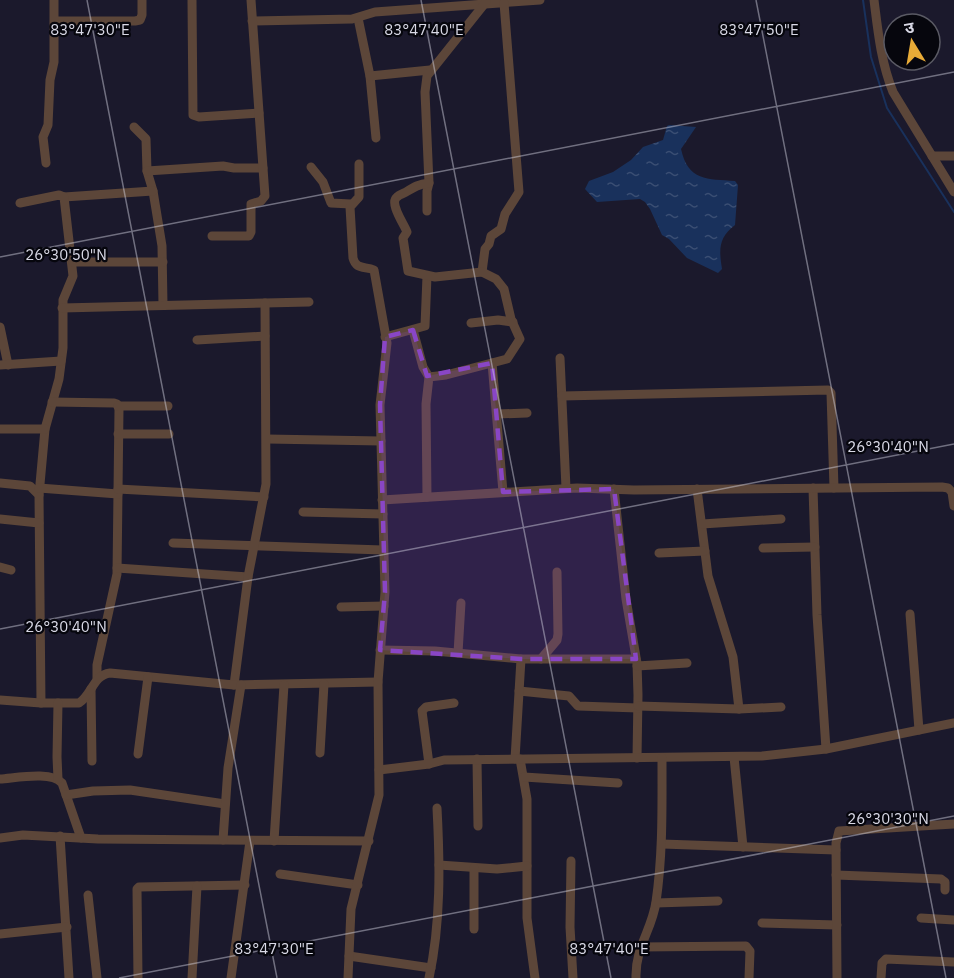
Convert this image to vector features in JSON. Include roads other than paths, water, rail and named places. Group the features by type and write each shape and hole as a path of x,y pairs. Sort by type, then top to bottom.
{"street":[{"path":"46,163 44,137 48,125 54,62 54,0"},
{"path":"55,21 140,20 142,0"},
{"path":"192,0 193,115 199,117 259,113"},
{"path":"212,236 250,235 251,204 261,201 265,196 251,0"},
{"path":"252,21 358,18 375,12 429,4 540,0"},
{"path":"874,0 886,75 904,112 954,192"},
{"path":"427,211 426,191 429,183 425,83 430,70 485,2"},
{"path":"482,272 484,249 493,233 501,229 505,214 519,192 504,3"},
{"path":"358,18 370,76 376,138"},
{"path":"370,76 430,70"},
{"path":"134,127 146,139 147,171 153,192 163,262 163,305"},
{"path":"932,156 954,156"},
{"path":"311,167 323,182 331,203 351,204 359,197 358,164"},
{"path":"147,171 223,166 263,168"},
{"path":"429,183 414,186 396,197 394,201 396,211 407,232 402,238 408,271 439,277 482,272 496,279 504,289 520,339 510,357 448,375 429,376"},
{"path":"20,203 59,195 64,197 153,192"},
{"path":"41,703 39,491 45,429 63,348 64,294 73,276 64,197"},
{"path":"348,978 351,909 379,795 378,682 384,606 380,405 386,360 385,337 374,270 354,264 351,204"},
{"path":"73,262 163,262"},
{"path":"385,337 424,327 427,276"},
{"path":"62,308 309,302"},
{"path":"223,840 228,768 248,577 264,497 267,468 265,303"},
{"path":"471,323 498,320 513,322"},
{"path":"0,327 4,365 61,361"},
{"path":"413,330 423,368 429,376 426,404 427,497"},
{"path":"197,340 265,336"},
{"path":"560,358 566,488"},
{"path":"492,363 503,492"},
{"path":"562,396 828,390 831,393 834,488"},
{"path":"52,402 168,406"},
{"path":"97,679 97,665 117,568 118,406"},
{"path":"497,414 527,413"},
{"path":"0,429 45,429"},
{"path":"118,434 169,434"},
{"path":"267,439 381,441"},
{"path":"0,483 30,486 39,491 118,491 264,497"},
{"path":"382,500 566,488 948,488 952,492 954,506"},
{"path":"813,488 826,749"},
{"path":"614,489 626,599 637,662 637,758"},
{"path":"698,489 709,581 733,657 739,709"},
{"path":"303,512 383,514"},
{"path":"0,519 39,523"},
{"path":"702,524 781,519"},
{"path":"173,543 384,550"},
{"path":"763,548 815,547"},
{"path":"659,553 705,551"},
{"path":"0,567 11,570"},
{"path":"117,568 248,577"},
{"path":"542,660 557,640 557,572"},
{"path":"458,653 461,603"},
{"path":"341,606 384,606"},
{"path":"910,614 919,730"},
{"path":"380,650 458,653 542,660 687,663"},
{"path":"521,659 517,759 524,777 527,800 527,918 535,978"},
{"path":"0,700 41,703 79,702 84,699 97,679 103,674 110,673 237,685 378,682"},
{"path":"138,754 148,677"},
{"path":"320,753 324,684"},
{"path":"274,841 284,685"},
{"path":"91,688 92,761"},
{"path":"519,692 569,696 578,706 739,709 781,707"},
{"path":"58,703 58,780 66,795 81,838"},
{"path":"429,764 422,711 426,707 454,703"},
{"path":"379,770 444,760 734,757 826,749 954,723"},
{"path":"734,757 743,847"},
{"path":"636,978 640,947 654,914 656,903 662,844 662,758"},
{"path":"477,759 478,826"},
{"path":"0,779 45,776 58,780"},
{"path":"524,777 618,783"},
{"path":"66,795 93,791 130,790 225,804"},
{"path":"349,956 430,973 436,925 439,865 437,808"},
{"path":"837,978 836,850 839,831 954,824"},
{"path":"0,838 23,835 250,841 369,841"},
{"path":"60,836 69,978"},
{"path":"231,978 250,841"},
{"path":"662,844 836,850"},
{"path":"571,861 570,927 573,978"},
{"path":"439,865 474,868 527,866"},
{"path":"474,868 474,929"},
{"path":"280,874 358,885"},
{"path":"836,875 941,879 945,882 945,890"},
{"path":"138,978 137,889 142,886 245,885"},
{"path":"192,978 196,886"},
{"path":"88,895 97,978"},
{"path":"656,903 718,902"},
{"path":"921,918 954,920"},
{"path":"762,923 837,925"},
{"path":"0,934 67,927"},
{"path":"640,947 746,946 750,951 748,978"},
{"path":"882,978 882,963 886,959 954,962"}],"water":[{"path":"669,125 696,127 681,149 688,167 694,173 707,178 735,181 738,185 735,225 725,235 721,245 722,269 718,273 687,258 662,235 645,202 640,199 597,202 585,189 589,181 613,172 631,160 643,147 663,140"}],"waterway":[{"path":"863,0 871,57 887,108 954,212"}]}
